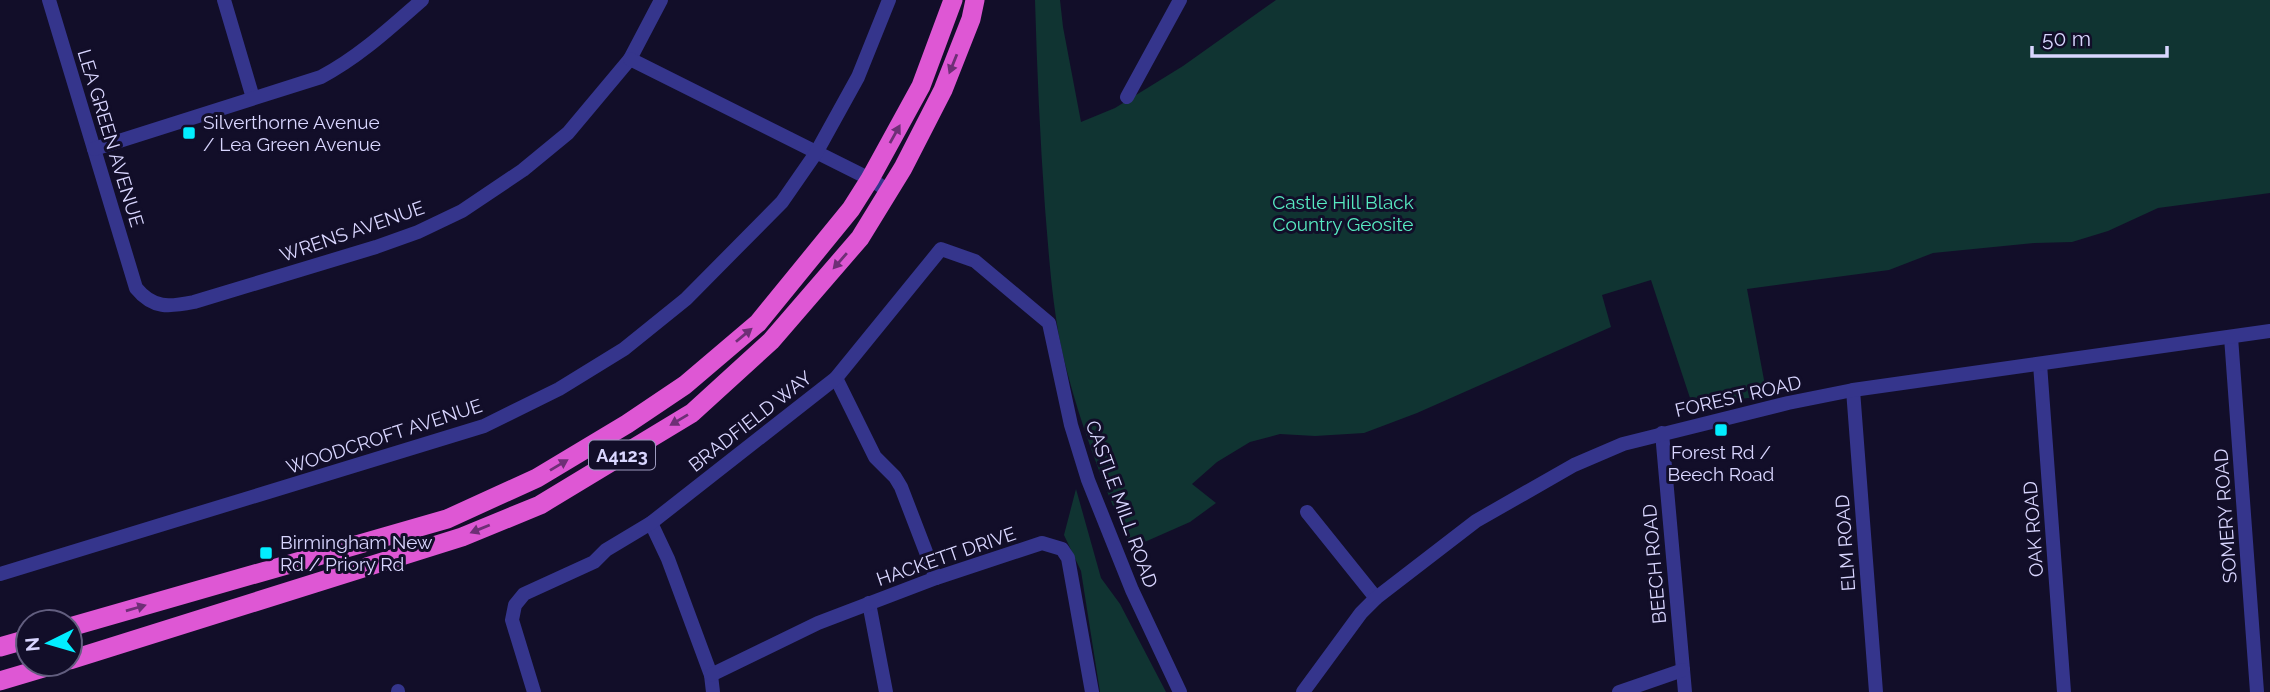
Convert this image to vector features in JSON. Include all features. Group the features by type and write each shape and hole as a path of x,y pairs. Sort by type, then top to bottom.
{"highway":[{"name":"A4123","path":"84,623 447,519 537,478 627,424 685,385 758,323 851,209 920,86 953,0"},
{"name":"A4123","path":"84,656 462,537 540,505 692,413 764,348 860,238 903,168 943,90 971,19 975,0"}],"street":[{"name":"LEA GREEN AVENUE","path":"49,0 136,288"},
{"path":"224,0 253,98"},
{"path":"94,149 321,77 346,64 422,0"},
{"name":"WRENS AVENUE","path":"136,288 144,298 156,304 174,306 205,299 376,247 418,232 462,211 523,170 568,133 630,59 661,0"},
{"name":"WOODCROFT AVENUE","path":"0,574 484,426 559,389 624,349 686,299 782,202 816,153 858,77 889,0"},
{"path":"1127,97 1180,0"},
{"path":"630,59 870,178 889,191"},
{"name":"BRADFIELD WAY","path":"534,692 512,620 515,605 524,594 594,562 606,550 650,523 836,378 941,249 975,261 1049,323"},
{"name":"CASTLE MILL ROAD","path":"1049,323 1071,425 1088,480 1132,590 1180,692"},
{"name":"FOREST ROAD","path":"1303,692 1361,613 1376,598 1476,521 1574,465 1623,444 1788,403 1853,390 2270,331"},
{"name":"SOMERY ROAD","path":"2231,337 2257,692"},
{"name":"OAK ROAD","path":"2040,364 2064,692"},
{"path":"836,378 875,457 901,487 936,578"},
{"name":"ELM ROAD","path":"1853,390 1876,692"},
{"name":"BEECH ROAD","path":"1662,433 1685,692"},
{"path":"1307,512 1376,598"},
{"path":"650,523 668,559 711,675 713,692"},
{"name":"HACKETT DRIVE","path":"711,675 818,623 936,578 1042,543 1062,549 1068,558 1093,692"},
{"path":"869,603 886,692"},
{"path":"1619,692 1683,670"}],"green space":[{"name":"Castle Hill Black Country Geosite","path":"1035,0 1060,0 1081,122 1115,108 1183,66 1276,0 2270,0 2270,193 2158,208 2108,231 2072,242 1933,253 1889,270 1747,289 1767,396 1692,404 1651,280 1602,295 1611,327 1417,413 1364,433 1315,436 1280,434 1250,442 1217,462 1192,484 1216,503 1190,522 1131,548 1083,426 1062,351 1051,280 1045,208"},
{"path":"1076,489 1101,578 1120,604 1166,692 1100,692 1081,571 1064,535"}],"place":[{"name":"Silverthorne Avenue / Lea Green Avenue","path":"189,133"},
{"name":"Forest Rd / Beech Road","path":"1721,430"},
{"name":"Birmingham New Rd / Priory Rd","path":"266,553"}]}
